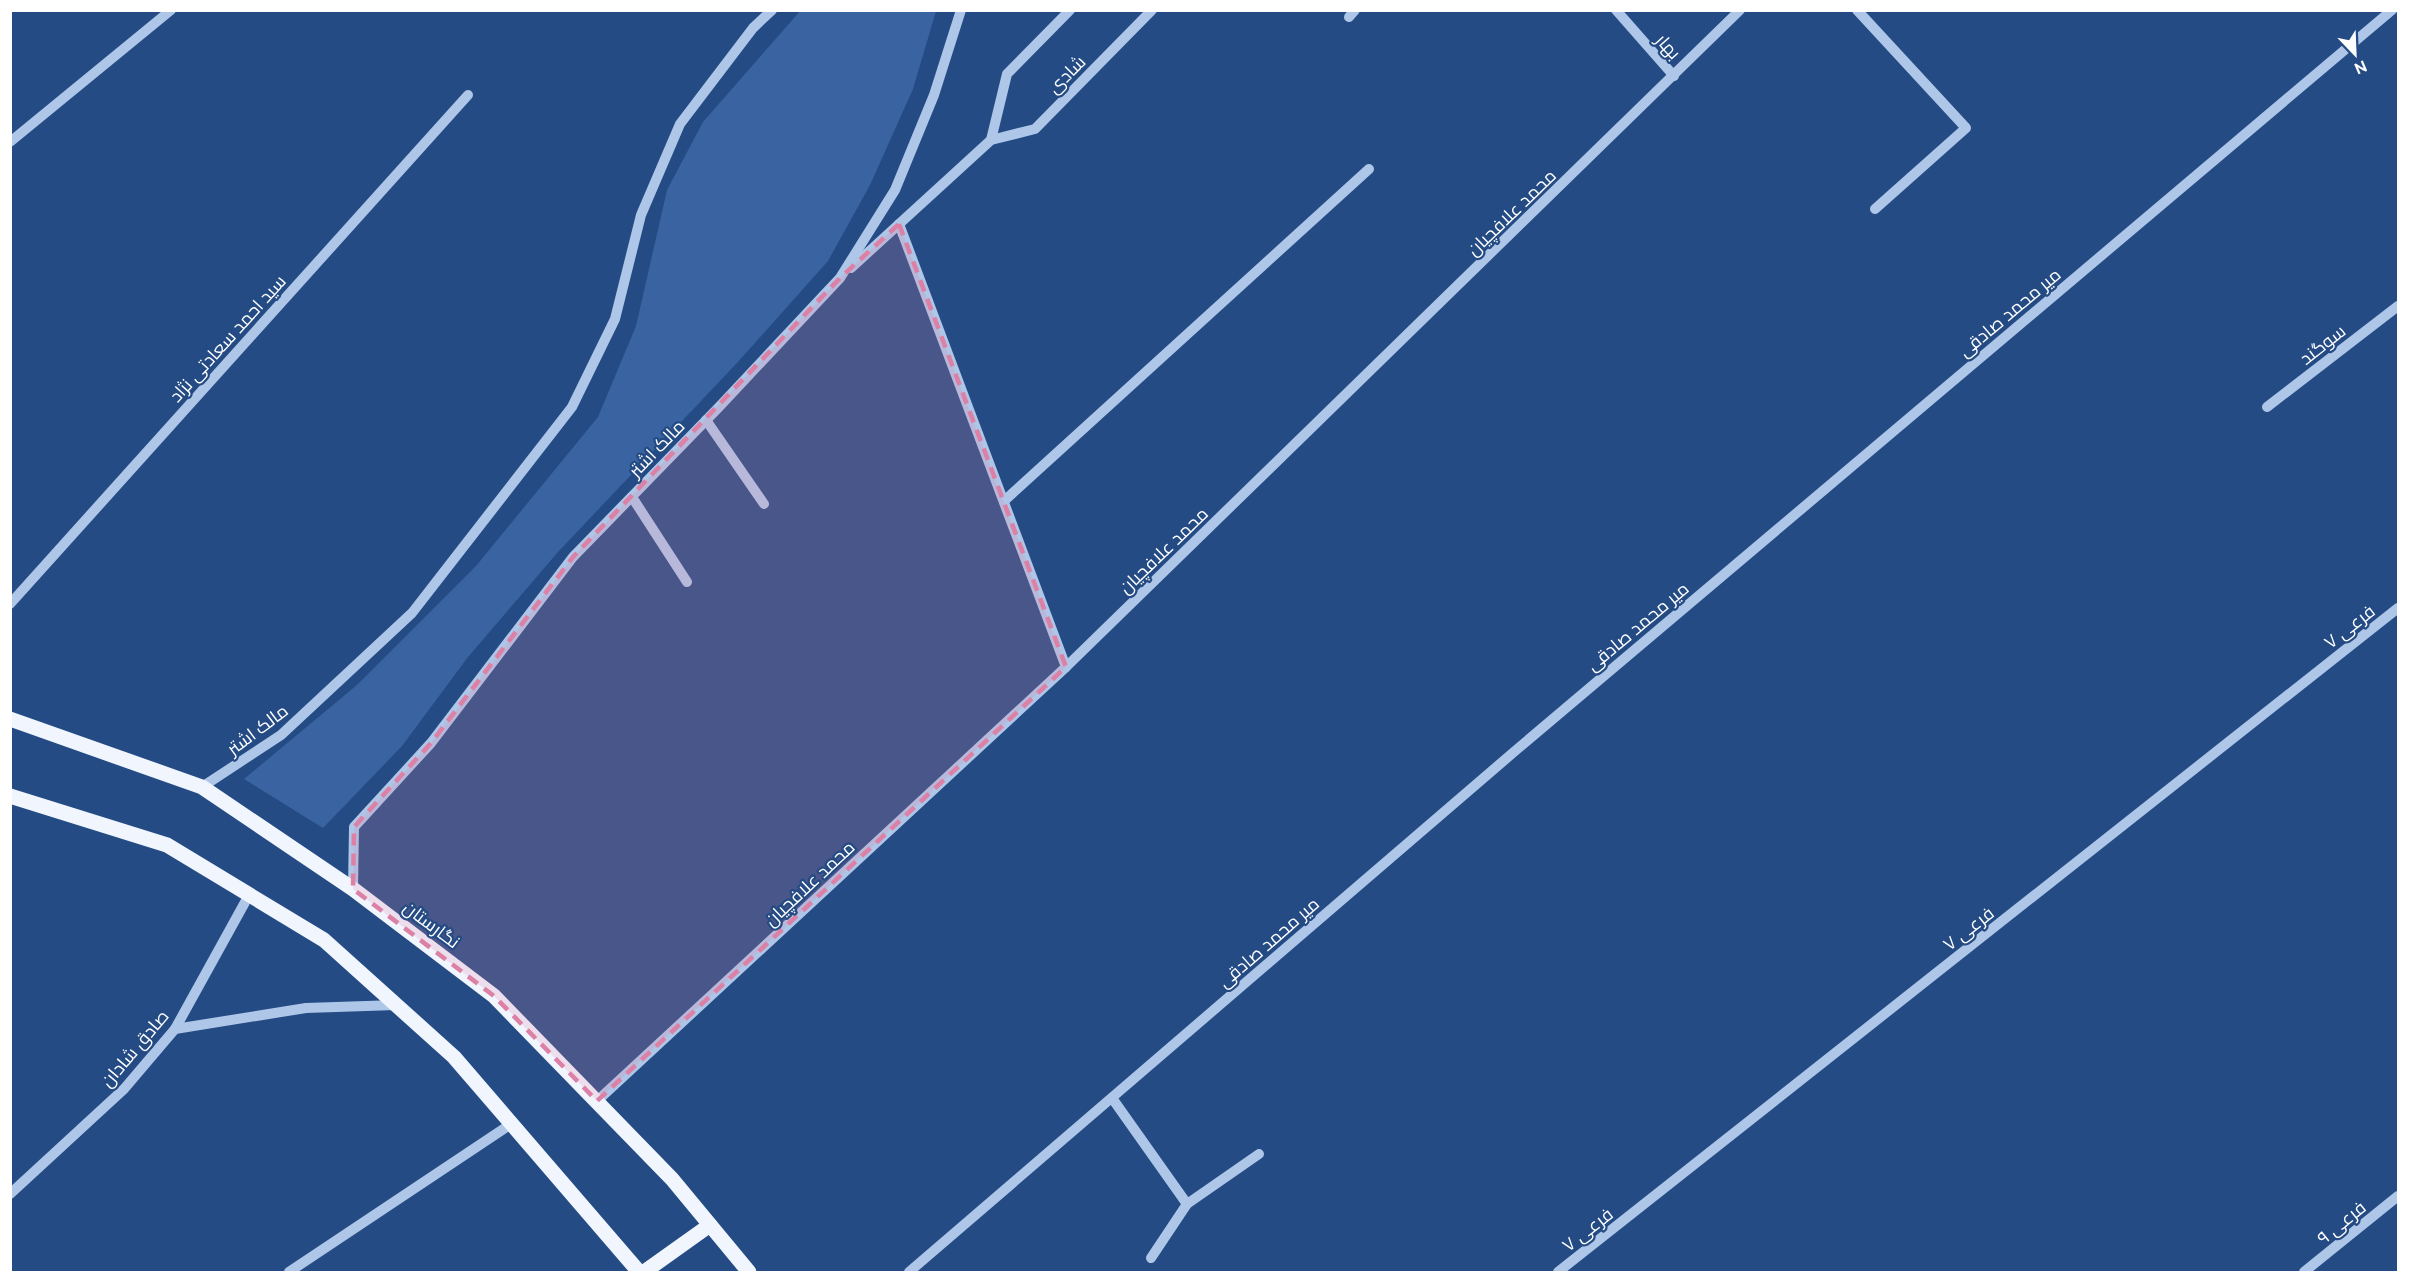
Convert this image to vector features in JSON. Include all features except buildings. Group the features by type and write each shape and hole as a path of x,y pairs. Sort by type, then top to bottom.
{"main road":[{"name":"نگارستان","path":"10,719 202,787 353,889 494,996 672,1179 749,1272"},
{"path":"10,796 167,845 324,940 454,1057 639,1272"},
{"path":"644,1272 710,1225"}],"street":[{"path":"10,142 171,10"},
{"name":"مالک اشتر","path":"202,787 281,735 412,613 572,407 615,319 641,215 680,124 753,28 772,10"},
{"name":"مالک اشتر","path":"353,889 354,827 431,743 573,557 840,278 895,190 934,94 961,10"},
{"path":"991,140 1007,74 1070,10"},
{"name":"شادی","path":"840,278 991,140 1035,129 1152,10"},
{"name":"بهار","path":"1616,10 1674,76"},
{"name":"محمد علافچیان","path":"597,1101 1066,667 1740,10"},
{"path":"1857,10 1966,128 1875,209"},
{"name":"میر محمد صادقی","path":"909,1272 1524,743 2392,10"},
{"name":"سید احمد سعادتی نژاد","path":"10,604 468,94"},
{"path":"1004,501 1369,169"},
{"path":"899,224 1066,667"},
{"name":"سوگند","path":"2267,407 2398,306"},
{"path":"706,420 765,504"},
{"path":"632,496 687,582"},
{"name":"فرعی ۷","path":"1558,1272 2398,608"},
{"name":"صادق شادان","path":"10,1194 124,1089 175,1029 249,895"},
{"path":"175,1029 306,1008 396,1005"},
{"path":"1112,1098 1187,1204"},
{"path":"289,1272 511,1124"},
{"path":"1151,1258 1187,1204 1259,1154"},
{"name":"فرعی ۹","path":"2304,1272 2398,1196"}],"highlighted area":[{"path":"899,224 1066,667 597,1101 494,996 353,889 354,827 431,743 573,557 840,278"}],"shaded area":[{"path":"801,10 936,11 913,89 870,185 828,261 736,364 558,552 468,657 402,746 323,828 244,779 357,685 476,566 598,417 636,326 667,190 703,122"}]}
